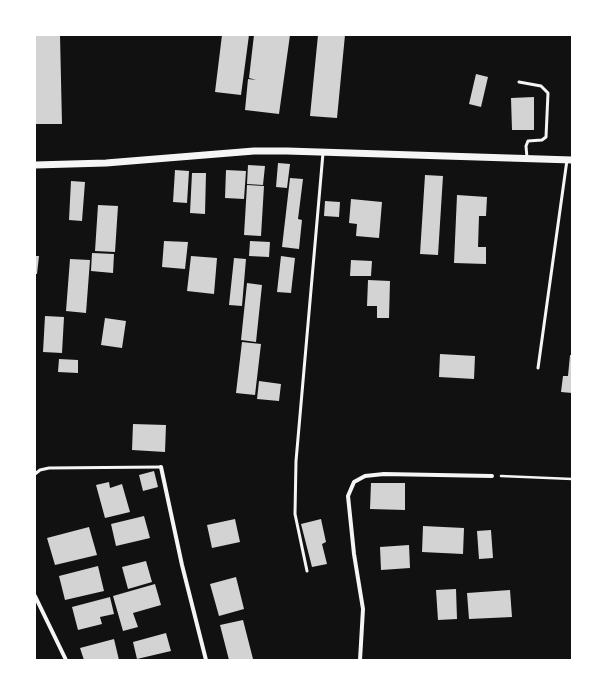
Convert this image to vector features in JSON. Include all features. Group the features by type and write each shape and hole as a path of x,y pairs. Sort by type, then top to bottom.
{"street":[{"path":"35,165 106,163 254,151 570,160"},
{"path":"161,467 182,565 206,660"},
{"path":"360,660 363,609 354,554 348,502 348,492 351,486 359,478 384,474 492,476"},
{"path":"35,596 66,660"}],"lane":[{"path":"519,82 541,86 548,93 546,137 542,140 528,141 526,146 527,159"},
{"path":"307,571 296,514 296,461 323,152"},
{"path":"538,368 570,160"},
{"path":"35,474 40,470 49,468 161,467"}],"path":[{"path":"492,476 572,479"}],"building":[{"path":"35,35 60,35 62,124 35,124"},
{"path":"222,35 249,35 241,95 215,92"},
{"path":"254,35 290,35 279,114 245,110 248,79 256,80 249,78"},
{"path":"318,35 345,35 337,118 310,116"},
{"path":"476,74 488,77 481,107 469,104"},
{"path":"534,97 534,130 512,130 511,98"},
{"path":"278,163 290,164 287,188 276,187"},
{"path":"248,165 265,166 263,185 247,184"},
{"path":"175,170 189,171 187,203 173,202"},
{"path":"226,170 246,171 244,199 225,198"},
{"path":"192,173 206,173 205,214 190,213"},
{"path":"425,175 443,176 438,255 420,254"},
{"path":"290,178 303,179 298,219 302,220 299,249 282,247"},
{"path":"71,181 85,182 82,221 69,220"},
{"path":"247,185 264,186 261,236 244,235"},
{"path":"457,195 487,197 486,216 479,216 478,247 486,247 486,264 454,263"},
{"path":"351,199 382,202 379,238 356,236 357,224 349,223"},
{"path":"325,201 340,202 339,217 324,216"},
{"path":"98,205 118,206 115,252 95,251"},
{"path":"164,241 188,242 185,269 162,267"},
{"path":"250,241 270,242 269,257 249,256"},
{"path":"92,253 114,254 113,273 91,271"},
{"path":"35,256 39,256 37,274 35,274"},
{"path":"191,256 217,258 214,294 187,291"},
{"path":"281,256 295,258 291,293 277,292"},
{"path":"234,258 246,259 242,306 229,305"},
{"path":"70,259 90,260 86,313 66,311"},
{"path":"351,260 372,261 371,276 350,276"},
{"path":"368,280 390,281 389,318 377,318 377,306 367,306"},
{"path":"247,283 262,285 256,342 241,340"},
{"path":"45,316 64,317 62,353 43,352"},
{"path":"105,318 126,321 122,348 101,345"},
{"path":"242,342 261,344 255,395 236,393"},
{"path":"440,354 475,356 474,379 439,377"},
{"path":"570,355 572,355 572,393 561,392 563,376 568,376"},
{"path":"59,359 78,360 78,373 58,372"},
{"path":"259,381 281,384 279,401 257,399"},
{"path":"133,424 166,425 165,452 132,450"},
{"path":"154,471 158,487 143,491 139,475"},
{"path":"109,482 110,488 122,484 130,512 105,518 96,485"},
{"path":"371,483 405,483 405,510 370,509"},
{"path":"144,516 150,538 116,546 111,524"},
{"path":"235,519 240,542 212,548 207,525"},
{"path":"321,519 326,542 322,544 327,564 312,567 301,524"},
{"path":"423,526 464,528 463,554 422,552"},
{"path":"89,527 97,555 55,565 47,538"},
{"path":"491,530 493,558 479,559 477,531"},
{"path":"409,545 410,568 381,570 380,547"},
{"path":"146,561 152,582 128,589 122,567"},
{"path":"98,566 104,591 65,600 59,576"},
{"path":"236,577 244,609 219,616 210,584"},
{"path":"155,584 161,605 133,613 138,627 123,631 113,596"},
{"path":"456,589 457,619 438,620 436,590"},
{"path":"510,590 512,617 469,619 467,593"},
{"path":"110,597 114,614 100,617 102,624 78,630 72,607"},
{"path":"243,620 253,659 229,660 220,625"},
{"path":"166,633 171,651 137,659 133,642"},
{"path":"114,639 119,660 84,660 80,648"}]}
